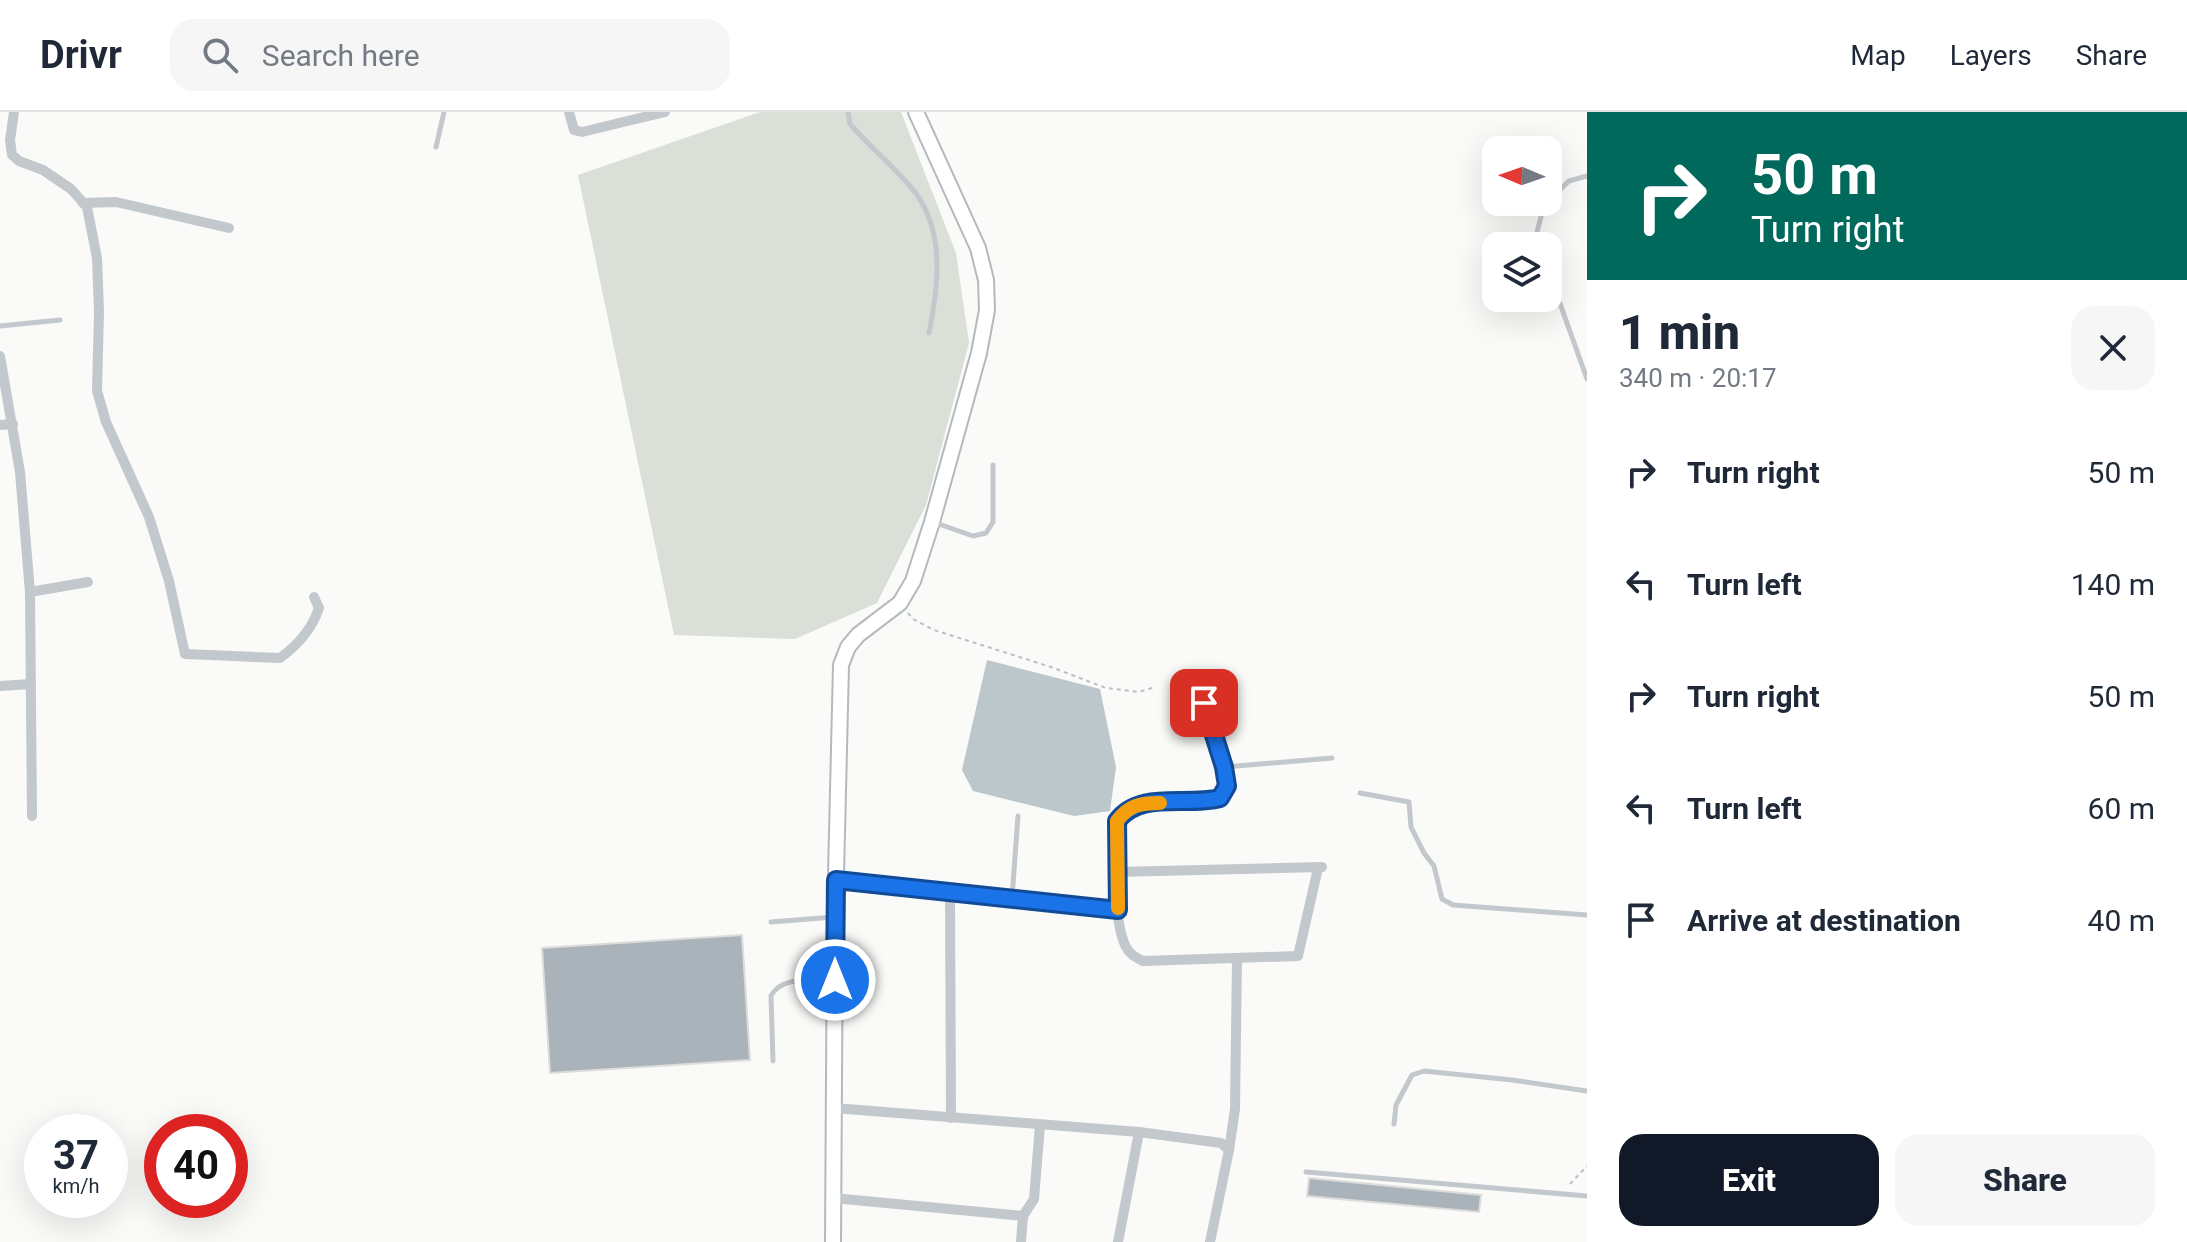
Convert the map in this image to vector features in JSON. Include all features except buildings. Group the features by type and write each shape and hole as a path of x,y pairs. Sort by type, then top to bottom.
{"street":[{"path":"14,112 10,140 12,155 71,189 87,207 97,258 97,391 106,422 149,517 169,581 185,654 280,658 297,645 315,620 319,608 314,597"},
{"path":"569,112 574,130 582,132 664,112"},
{"path":"833,1242 835,917 841,665 848,647 858,635 900,603 913,581 979,353 987,310 986,280 978,248 916,112"},
{"path":"83,203 116,202 229,228"},
{"path":"0,356 20,472 30,592 32,816"},
{"path":"0,425 13,424"},
{"path":"30,592 88,582"},
{"path":"0,686 31,684"},
{"path":"1117,872 1320,868 1298,956 1143,961 1131,955 1124,943 1118,910 1117,872 1117,821 1126,809 1141,803 1206,802 1220,798 1227,786 1204,703"},
{"path":"836,880 1118,910"},
{"path":"950,892 951,1118"},
{"path":"1210,1242 1235,1109 1237,958"},
{"path":"834,1108 1139,1132 1210,1140 1221,1143 1229,1150"},
{"path":"1021,1242 1023,1216 1034,1199 1040,1125"},
{"path":"1118,1242 1139,1132"},
{"path":"833,1198 1023,1216"}],"lane":[{"path":"436,147 444,112"},
{"path":"848,112 850,124 910,186 931,221 938,270 929,333"},
{"path":"1562,188 1569,181 1587,176"},
{"path":"1562,309 1587,379"},
{"path":"0,326 60,320"},
{"path":"932,522 973,536 986,533 993,522 993,465"},
{"path":"1224,767 1332,758"},
{"path":"1360,793 1409,802 1415,838 1434,866 1442,899 1453,905 1587,915"},
{"path":"1012,899 1018,816"},
{"path":"771,922 835,917"},
{"path":"773,1061 771,996 775,987 785,982 835,980"},
{"path":"1394,1124 1396,1105 1412,1075 1424,1071 1587,1091"},
{"path":"1306,1172 1587,1196"}],"path":[{"path":"900,603 913,619 934,630 1106,688 1138,692 1156,687"},
{"path":"1562,1194 1587,1166"}],"shaded area":[{"path":"760,112 901,112 956,253 969,343 926,505 877,603 795,639 674,635 578,175"},
{"path":"987,660 1100,689 1116,767 1110,811 1074,816 973,791 962,770"}],"slow traffic":[{"path":"1118,908 1117,821 1126,809 1141,803 1160,803"}],"route":[{"path":"835,980 836,880 1118,910 1117,821 1126,809 1141,803 1206,802 1220,798 1227,786 1204,703"}]}
